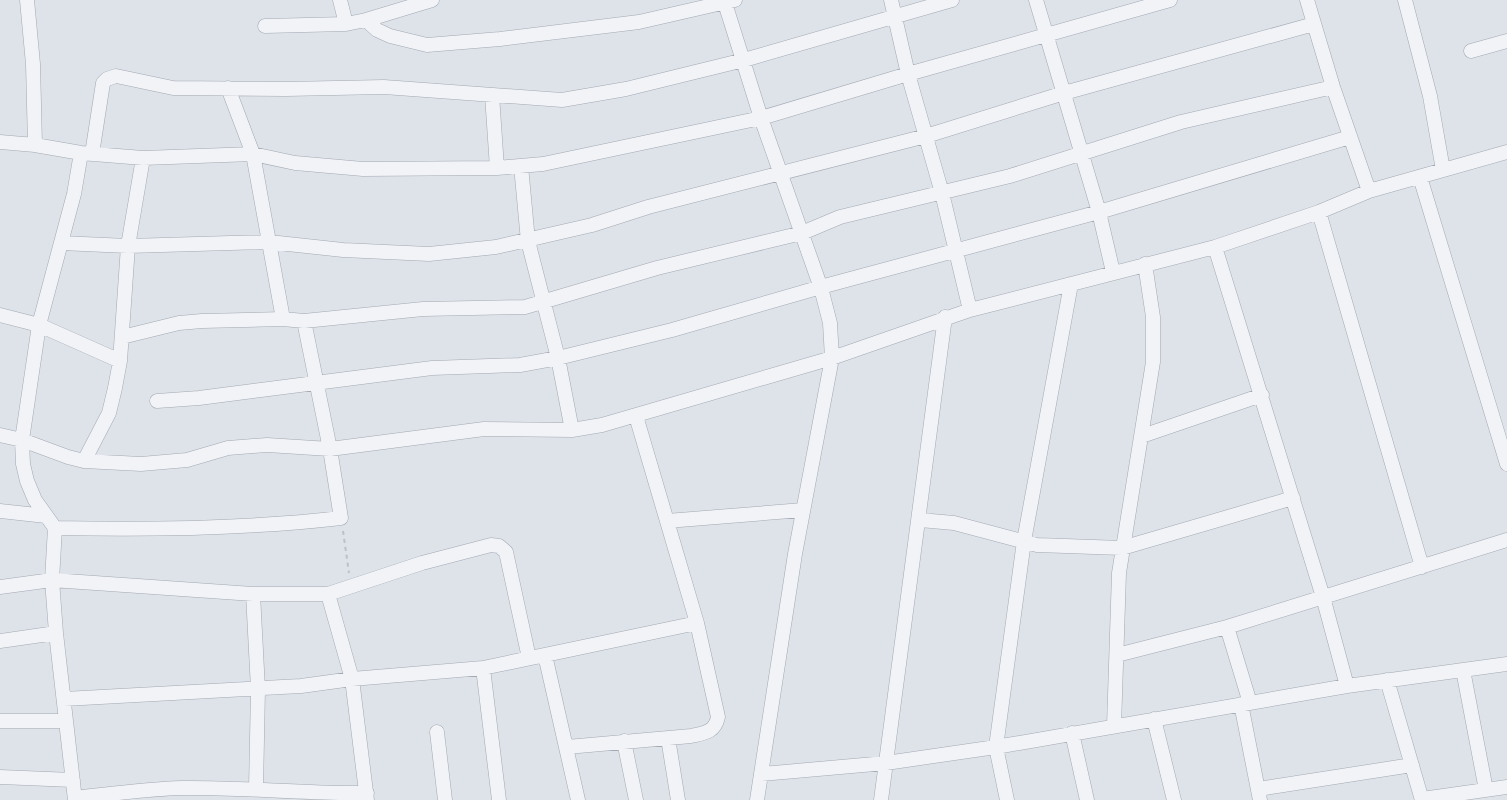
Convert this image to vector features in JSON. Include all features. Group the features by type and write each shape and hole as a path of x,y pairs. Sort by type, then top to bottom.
{"street":[{"path":"27,0 33,64 35,145"},
{"path":"340,0 346,24"},
{"path":"265,26 346,24 366,20 408,3 432,0"},
{"path":"891,0 908,74 942,193 970,310"},
{"path":"328,594 352,679 367,796 313,797 256,789 230,795 146,795 75,799 56,633 52,580 55,528 35,500 27,481 23,464 22,440 39,325 87,154 101,90 107,78 116,76 173,88 384,87 562,100 626,89 744,60 894,15 952,0"},
{"path":"1036,0 1099,212 1113,272"},
{"path":"0,142 35,145 87,154 143,158 254,154 295,163 363,169 497,168 543,164 761,118 1046,34 1170,0"},
{"path":"1307,0 1333,88 1369,191"},
{"path":"1405,0 1430,96 1443,170"},
{"path":"366,20 377,30 390,36 427,45 500,39 639,22 728,1 761,118 822,288 830,323 832,358 802,510 757,800"},
{"path":"61,243 128,246 269,242 343,250 429,254 496,247 592,225 648,207 926,136 1064,93 1314,24"},
{"path":"1472,51 1507,41"},
{"path":"228,88 254,154 283,319"},
{"path":"122,337 179,323 283,319 304,321 423,309 525,306 657,268 802,233 840,217 1010,176 1081,152 1182,122 1333,88"},
{"path":"492,95 497,168"},
{"path":"157,401 432,368 520,365 558,358 672,330 1099,212 1350,137"},
{"path":"0,436 22,440 68,458 84,461 141,464 187,460 228,448 267,445 330,449 484,429 572,430 602,426 832,358 945,317 1113,272 1214,248 1319,212 1369,191 1507,152"},
{"path":"84,461 109,413 120,361 128,246 143,158"},
{"path":"521,166 528,241 558,358 572,430"},
{"path":"1420,177 1507,464"},
{"path":"1319,212 1422,566"},
{"path":"1214,248 1293,498 1323,597 1347,686"},
{"path":"1114,726 1119,573 1153,362 1154,333 1145,264"},
{"path":"1007,800 996,748 1024,541 1070,284"},
{"path":"0,315 39,325 120,361"},
{"path":"881,800 920,520 945,317"},
{"path":"55,528 167,530 296,523 341,518 330,449 304,321"},
{"path":"1142,436 1262,396"},
{"path":"567,747 668,738 710,732 716,725 718,717 697,623 636,416"},
{"path":"920,520 954,523 1038,545 1122,548 1293,498"},
{"path":"667,521 802,510"},
{"path":"0,511 46,516"},
{"path":"1117,655 1227,627 1507,540"},
{"path":"0,587 52,580 253,594 328,594 491,545 499,546 506,552 529,658"},
{"path":"253,594 258,689 256,789"},
{"path":"64,699 258,689 483,668 697,623"},
{"path":"1227,627 1246,703 1259,795 1412,765"},
{"path":"0,641 56,633"},
{"path":"545,655 578,800"},
{"path":"761,774 886,763 996,748 1072,733 1347,686 1507,664"},
{"path":"483,668 499,800"},
{"path":"1463,670 1486,790"},
{"path":"1387,680 1422,800 1507,787"},
{"path":"1154,719 1174,800"},
{"path":"0,721 66,721"},
{"path":"437,732 446,800"},
{"path":"1072,733 1087,800"},
{"path":"668,738 678,800"},
{"path":"624,741 636,800"},
{"path":"0,777 73,780"}],"path":[{"path":"341,518 350,586"}]}
